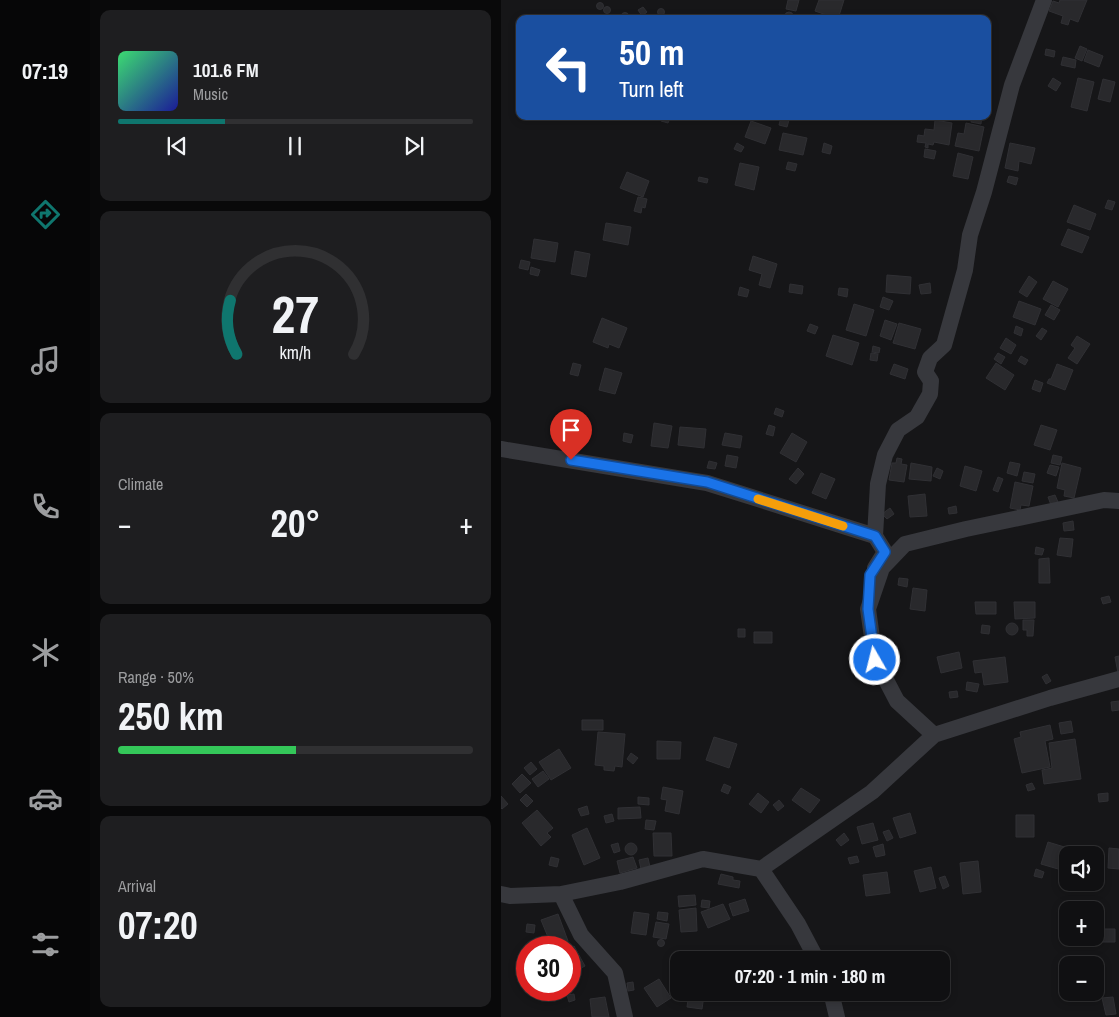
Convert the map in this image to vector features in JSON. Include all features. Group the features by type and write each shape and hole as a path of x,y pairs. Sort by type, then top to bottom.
{"street":[{"path":"934,735 897,701 875,660 868,609 870,575 885,552 875,536 878,484 885,455 898,430 917,417 930,394 931,381 925,372 930,358 944,345 965,270 970,235 984,192 1012,85 1043,0"},
{"path":"501,449 707,482 875,536"},
{"path":"868,609 882,568 905,544 1104,500 1119,502"},
{"path":"761,870 872,792 934,735 1050,698 1119,679"},
{"path":"501,894 510,896 561,894 620,882 703,859 761,870 798,924 812,951"},
{"path":"561,894 581,935 615,973 625,1017"},
{"path":"833,1001 837,1017"}],"building":[{"path":"788,0 799,0 796,11 786,9"},
{"path":"819,0 844,0 839,15 826,15 815,11"},
{"path":"1060,0 1087,0 1078,22 1070,19 1068,25 1061,23 1063,16 1049,11 1053,1 1059,3"},
{"path":"600,2 604,6 600,10 596,6"},
{"path":"607,6 611,10 607,14 603,10"},
{"path":"643,7 647,12 641,15 638,10"},
{"path":"658,9 664,9 664,15 658,15"},
{"path":"625,12 629,15 621,15"},
{"path":"789,12 793,15 785,15"},
{"path":"1080,46 1087,49 1082,61 1075,58"},
{"path":"1046,49 1055,51 1054,57 1045,55"},
{"path":"1088,50 1103,56 1099,67 1084,61"},
{"path":"1063,57 1076,60 1075,68 1061,65"},
{"path":"1053,78 1061,83 1056,91 1048,86"},
{"path":"1078,78 1094,82 1087,111 1071,107"},
{"path":"1103,79 1115,82 1110,102 1098,99"},
{"path":"661,120 669,120 668,123"},
{"path":"780,120 789,120 787,127 779,125"},
{"path":"935,120 952,123 949,145 934,142 933,145 928,144 928,148 925,147 926,143 917,142 918,135 924,136 925,129 934,130"},
{"path":"971,120 982,120 981,124 971,122"},
{"path":"751,121 771,128 765,144 745,137"},
{"path":"966,123 984,127 979,151 955,146 958,133 964,134"},
{"path":"783,133 807,138 803,155 779,150"},
{"path":"737,143 744,147 741,152 734,149"},
{"path":"824,143 832,146 830,154 822,152"},
{"path":"1010,143 1035,148 1031,164 1019,161 1018,171 1005,168"},
{"path":"925,149 936,151 934,159 924,157"},
{"path":"958,153 973,157 968,179 953,176"},
{"path":"788,162 797,164 795,171 786,169"},
{"path":"740,163 759,167 754,190 735,185"},
{"path":"627,172 649,181 643,197 620,188"},
{"path":"1009,176 1018,178 1016,185 1007,182"},
{"path":"699,177 708,179 707,183 698,181"},
{"path":"638,197 647,199 645,208 642,207 641,213 634,211"},
{"path":"1108,200 1115,202 1112,210 1105,208"},
{"path":"1074,205 1096,214 1090,230 1067,222"},
{"path":"606,223 631,227 628,245 603,240"},
{"path":"1068,229 1089,237 1082,253 1061,245"},
{"path":"534,239 558,243 555,262 531,258"},
{"path":"575,251 590,254 586,277 571,274"},
{"path":"753,256 777,264 770,288 759,285 762,274 749,270"},
{"path":"521,260 530,262 528,270 519,268"},
{"path":"531,267 540,270 538,276 530,274"},
{"path":"887,275 911,277 910,294 886,292"},
{"path":"1029,276 1037,282 1027,297 1019,292"},
{"path":"1053,281 1068,289 1058,307 1043,299"},
{"path":"930,283 931,293 921,294 919,285"},
{"path":"790,284 803,286 802,294 789,292"},
{"path":"740,287 749,290 747,297 738,295"},
{"path":"839,288 848,289 847,297 838,295"},
{"path":"883,297 893,301 889,310 880,307"},
{"path":"1019,301 1041,309 1035,325 1013,317"},
{"path":"854,304 874,310 866,336 846,330"},
{"path":"1051,305 1060,310 1054,320 1045,315"},
{"path":"602,318 627,328 619,348 609,344 608,348 593,342"},
{"path":"885,320 897,324 891,340 880,336"},
{"path":"899,323 921,329 915,349 893,343"},
{"path":"810,324 818,327 815,334 807,331"},
{"path":"1016,326 1023,329 1021,336 1014,333"},
{"path":"1042,328 1047,331 1041,340 1036,336"},
{"path":"833,335 859,343 852,365 826,356"},
{"path":"1077,336 1090,344 1077,364 1068,358 1075,348 1071,345"},
{"path":"1006,338 1016,345 1011,354 1000,348"},
{"path":"873,346 880,348 879,353 872,352"},
{"path":"871,353 878,354 877,361 870,360"},
{"path":"998,353 1005,357 1001,364 994,359"},
{"path":"1021,356 1028,360 1025,365 1018,361"},
{"path":"573,363 581,365 578,376 570,374"},
{"path":"996,363 1014,375 1005,390 986,378"},
{"path":"894,364 908,369 905,379 890,374"},
{"path":"1057,364 1073,370 1065,390 1047,383 1051,379"},
{"path":"605,368 622,373 615,394 599,390"},
{"path":"1035,380 1043,383 1040,392 1032,389"},
{"path":"776,408 784,411 782,417 774,414"},
{"path":"654,423 672,426 668,448 651,446"},
{"path":"769,425 775,427 773,436 766,434"},
{"path":"1041,425 1057,430 1050,450 1034,445"},
{"path":"680,427 706,429 704,448 678,445"},
{"path":"624,433 633,435 631,443 623,441"},
{"path":"725,433 742,436 740,448 722,445"},
{"path":"792,433 807,442 796,462 780,453"},
{"path":"727,455 738,457 736,468 725,466"},
{"path":"1053,455 1062,457 1060,465 1051,463"},
{"path":"897,458 902,459 901,464 907,465 904,482 889,480 892,463 896,463"},
{"path":"709,461 717,463 715,469 707,468"},
{"path":"1010,462 1020,464 1017,476 1007,473"},
{"path":"911,463 932,467 931,481 909,479"},
{"path":"1062,463 1081,468 1074,498 1064,496 1065,490 1057,488"},
{"path":"1050,465 1059,467 1056,476 1047,473"},
{"path":"965,466 982,471 976,491 960,486"},
{"path":"798,468 804,474 796,484 789,479"},
{"path":"937,468 943,471 940,479 933,476"},
{"path":"1024,472 1035,474 1033,483 1022,481"},
{"path":"821,473 835,479 826,499 812,493"},
{"path":"998,477 1003,479 998,492 993,490"},
{"path":"1015,482 1033,486 1029,506 1021,505 1020,510 1010,508"},
{"path":"925,494 927,516 910,517 908,496"},
{"path":"1055,495 1058,502 1051,505 1048,497"},
{"path":"956,506 957,513 949,514 948,508"},
{"path":"890,508 894,514 887,519 882,514"},
{"path":"1073,521 1074,530 1064,531 1063,523"},
{"path":"1060,538 1073,539 1071,557 1057,555"},
{"path":"1036,547 1044,549 1042,555 1035,554"},
{"path":"1049,558 1050,583 1039,583 1039,559"},
{"path":"899,578 908,579 907,587 898,585"},
{"path":"913,588 927,590 925,611 910,609"},
{"path":"1109,596 1111,602 1103,604 1101,598"},
{"path":"975,602 996,602 996,614 976,614"},
{"path":"1014,602 1035,602 1035,618 1015,619"},
{"path":"1023,620 1034,620 1033,636 1027,636 1027,630 1023,630"},
{"path":"1010,623 1014,623 1018,629 1014,635 1010,635 1006,631 1006,627"},
{"path":"982,625 990,626 989,634 981,633"},
{"path":"738,629 745,629 745,637 738,637"},
{"path":"754,632 772,632 772,643 754,643"},
{"path":"959,652 962,668 941,673 937,657"},
{"path":"1119,656 1119,673 1118,673 1115,657"},
{"path":"1005,657 1008,682 984,685 982,672 975,673 973,661"},
{"path":"1047,674 1051,681 1046,684 1042,677"},
{"path":"967,682 979,684 977,692 966,690"},
{"path":"957,691 958,697 950,698 949,692"},
{"path":"1119,701 1119,710 1112,711 1111,702"},
{"path":"582,720 603,720 603,730 582,730"},
{"path":"1071,721 1073,732 1061,734 1059,723"},
{"path":"1050,725 1053,739 1045,741 1050,767 1022,773 1014,739 1021,737 1020,732"},
{"path":"598,732 625,734 622,767 615,766 614,771 604,770 604,766 595,765"},
{"path":"714,737 737,744 729,768 706,760"},
{"path":"1075,739 1081,779 1044,784 1042,770 1052,768 1049,743"},
{"path":"657,741 681,742 680,759 657,759"},
{"path":"559,749 571,768 551,780 539,762"},
{"path":"631,753 638,758 633,764 627,759"},
{"path":"531,762 537,769 530,775 524,768"},
{"path":"543,771 549,779 538,787 532,779"},
{"path":"522,774 531,783 520,793 512,784"},
{"path":"1032,783 1035,789 1028,791 1026,785"},
{"path":"724,784 731,787 728,794 721,791"},
{"path":"663,787 683,791 679,814 665,811 667,800 661,799"},
{"path":"801,788 820,800 810,813 792,800"},
{"path":"758,793 769,802 761,813 749,804"},
{"path":"1108,793 1108,801 1099,802 1098,794"},
{"path":"526,794 533,801 527,807 520,800"},
{"path":"501,796 508,804 502,809 501,808"},
{"path":"638,797 649,798 649,805 638,804"},
{"path":"779,800 784,806 778,811 773,805"},
{"path":"587,806 589,814 581,816 578,809"},
{"path":"640,807 641,818 618,819 618,808"},
{"path":"537,810 553,828 547,833 551,837 541,846 522,823"},
{"path":"910,813 916,833 900,838 893,818"},
{"path":"612,814 614,821 606,823 604,816"},
{"path":"1016,815 1034,815 1034,837 1016,837"},
{"path":"646,820 656,821 654,830 645,829"},
{"path":"873,823 878,840 862,844 857,827"},
{"path":"587,828 600,858 584,865 572,835"},
{"path":"889,830 893,838 887,841 883,832"},
{"path":"653,833 671,833 672,856 654,856"},
{"path":"844,833 849,840 841,846 836,840"},
{"path":"1048,842 1061,846 1059,846 1059,869 1041,864"},
{"path":"618,843 620,851 614,853 611,845"},
{"path":"629,843 633,843 637,849 633,855 629,855 625,851 625,847"},
{"path":"883,844 885,855 876,857 873,847"},
{"path":"1109,848 1119,849 1119,869 1108,868"},
{"path":"857,856 859,862 850,864 848,858"},
{"path":"551,857 559,859 557,867 549,865"},
{"path":"633,857 637,868 620,873 617,861"},
{"path":"648,858 650,867 641,869 639,860"},
{"path":"978,861 981,892 963,894 960,863"},
{"path":"931,867 936,888 920,892 914,871"},
{"path":"1036,869 1044,872 1042,878 1034,876"},
{"path":"887,872 890,893 866,896 863,875"},
{"path":"721,874 740,881 739,888 718,884"},
{"path":"945,876 949,886 943,889 939,878"},
{"path":"695,895 696,905 679,907 678,896"},
{"path":"745,899 749,911 733,916 729,904"},
{"path":"702,900 710,901 709,908 701,907"},
{"path":"723,904 730,919 708,928 701,912"},
{"path":"696,908 697,931 681,932 679,910"},
{"path":"634,912 649,914 646,935 631,933"},
{"path":"658,912 668,913 667,921 657,919"},
{"path":"558,914 566,936 548,936 541,920"},
{"path":"656,922 669,924 666,939 653,937"},
{"path":"527,924 535,925 534,933 526,932"},
{"path":"1104,929 1115,929 1115,942 1104,942"},
{"path":"661,939 665,943 661,947 657,943"},
{"path":"581,959 585,966 581,968"},
{"path":"659,979 670,999 657,1007 644,988"},
{"path":"633,982 634,990 628,991 627,983"},
{"path":"605,997 609,1017 592,1017 590,999"},
{"path":"1113,997 1116,1014 1106,1015 1103,1001 1104,998"},
{"path":"688,1001 703,1001 702,1009 687,1007"}],"slow traffic":[{"path":"758,499 843,526"}],"route":[{"path":"571,460 707,482 875,536 885,552 870,575 868,609 875,660"}]}
